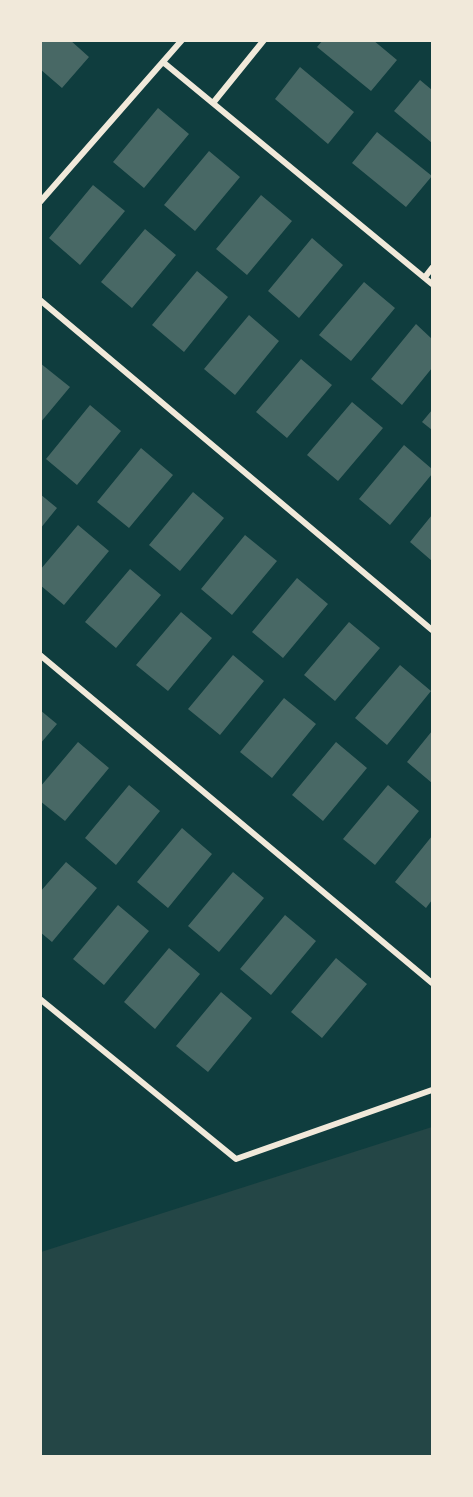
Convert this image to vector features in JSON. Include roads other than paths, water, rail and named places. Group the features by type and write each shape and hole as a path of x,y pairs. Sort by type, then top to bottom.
{"street":[{"path":"40,202 182,40"},
{"path":"213,103 264,40"},
{"path":"164,62 432,284"},
{"path":"425,277 432,268"},
{"path":"40,300 432,630"},
{"path":"40,655 432,983"},
{"path":"40,999 236,1159 432,1090"}]}
